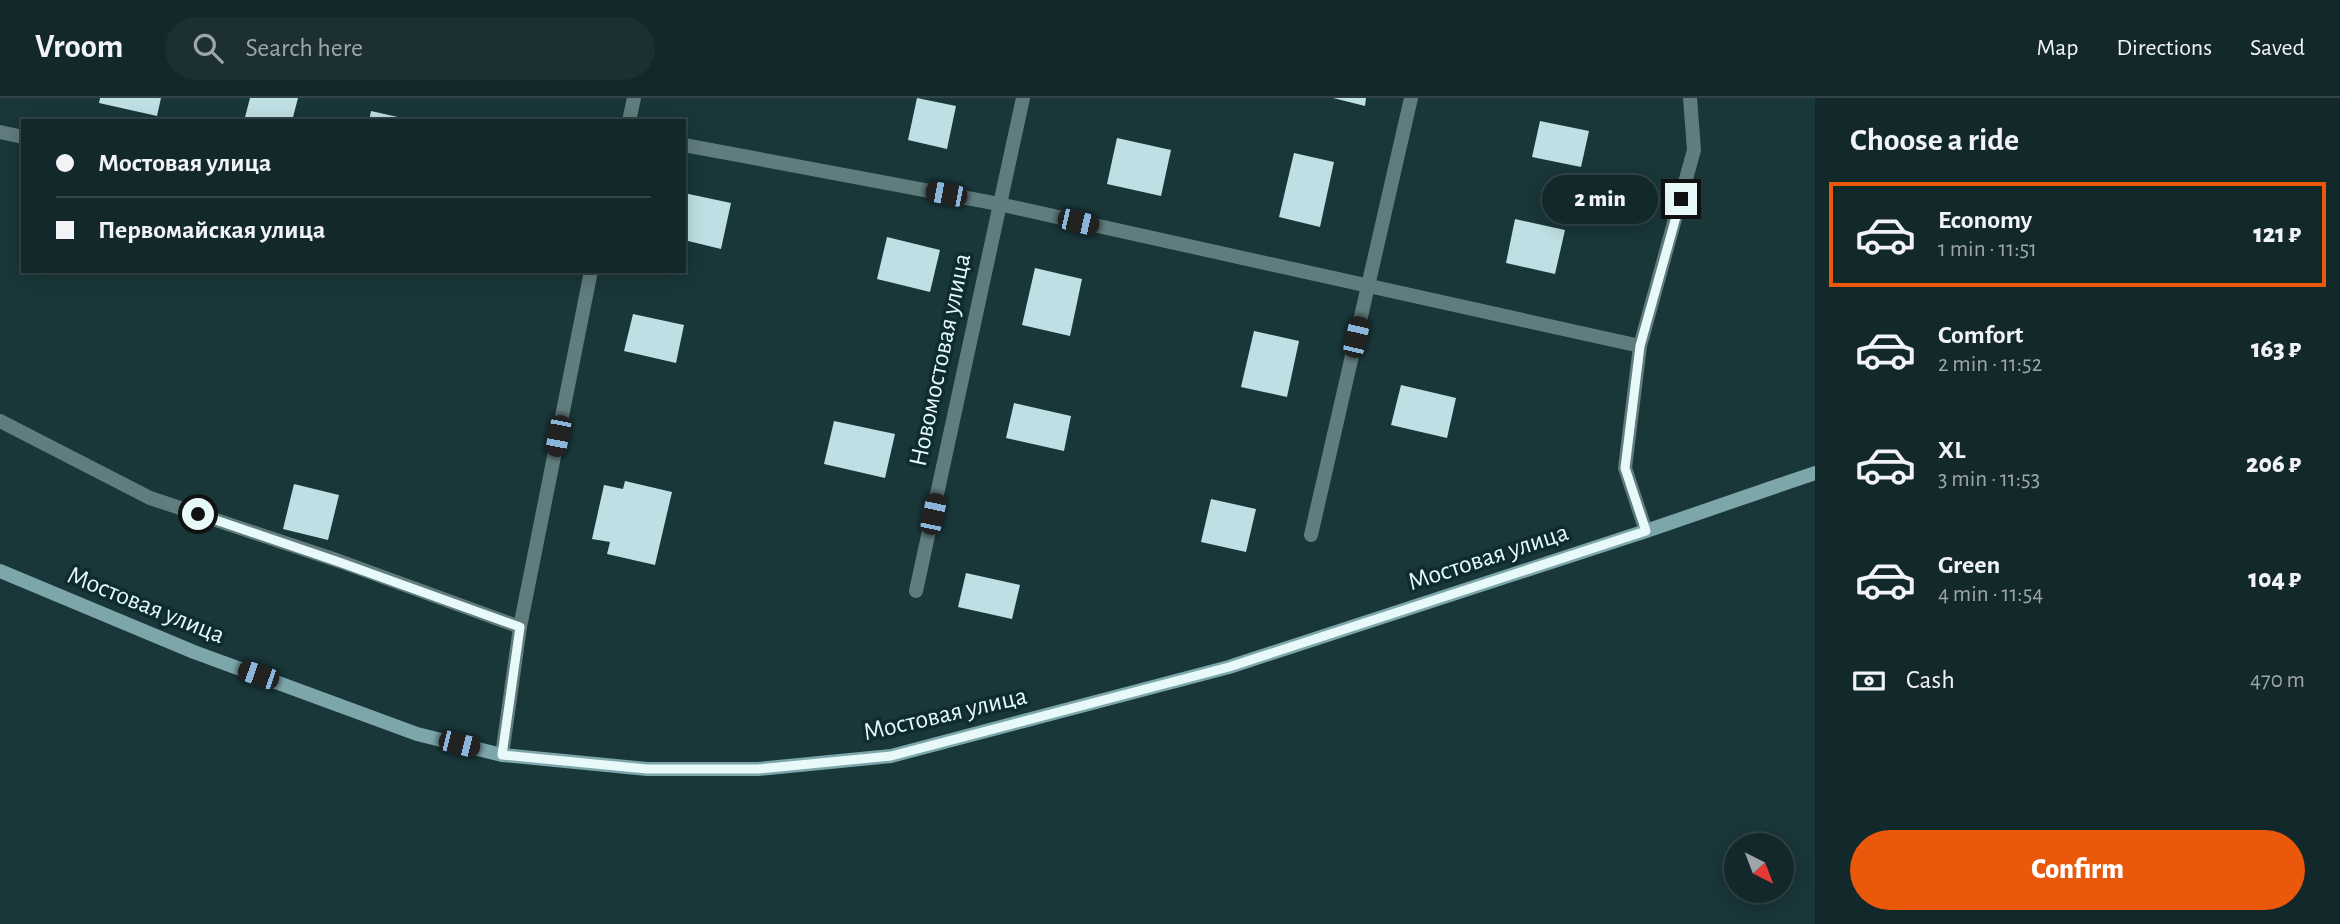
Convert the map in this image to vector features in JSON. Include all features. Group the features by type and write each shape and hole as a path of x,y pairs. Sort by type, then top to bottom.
{"main road":[{"name":"Мостовая улица","path":"0,571 194,652 417,734 502,755 647,769 758,769 891,756 1229,667 1815,473"}],"street":[{"path":"629,119 634,98"},
{"name":"Новомостовая улица","path":"916,591 1023,98"},
{"path":"1311,535 1411,98"},
{"path":"1646,531 1625,468 1640,346 1695,150 1690,98"},
{"path":"0,132 21,137"},
{"path":"686,145 999,204 1640,346"},
{"path":"502,755 520,627 591,273"},
{"path":"0,421 150,498 520,627"}],"building":[{"path":"100,98 161,98 157,116 99,103"},
{"path":"250,98 298,98 293,119 245,119"},
{"path":"917,98 956,106 947,149 908,140"},
{"path":"1333,98 1366,98 1365,106"},
{"path":"371,111 407,119 369,119"},
{"path":"1540,121 1589,131 1581,167 1532,157"},
{"path":"1117,138 1171,150 1161,196 1107,184"},
{"path":"1294,153 1334,162 1320,227 1279,217"},
{"path":"686,193 731,203 721,249 686,240"},
{"path":"1515,219 1565,230 1555,274 1506,263"},
{"path":"887,237 940,250 930,292 877,279"},
{"path":"1035,268 1082,279 1070,336 1022,325"},
{"path":"633,314 684,325 676,363 624,351"},
{"path":"1254,331 1299,341 1287,397 1241,387"},
{"path":"1401,385 1456,398 1447,438 1391,425"},
{"path":"1014,403 1071,416 1064,451 1006,438"},
{"path":"834,421 895,434 885,478 824,464"},
{"path":"625,481 672,492 655,565 607,554 610,542 592,539 604,485 623,489"},
{"path":"294,484 339,495 328,540 283,529"},
{"path":"1211,499 1256,509 1246,552 1201,542"},
{"path":"966,573 1020,585 1012,619 958,607"}],"route":[{"path":"198,514 520,627 502,755 647,769 758,769 891,756 1229,667 1646,531 1625,468 1640,346 1681,199"}]}
